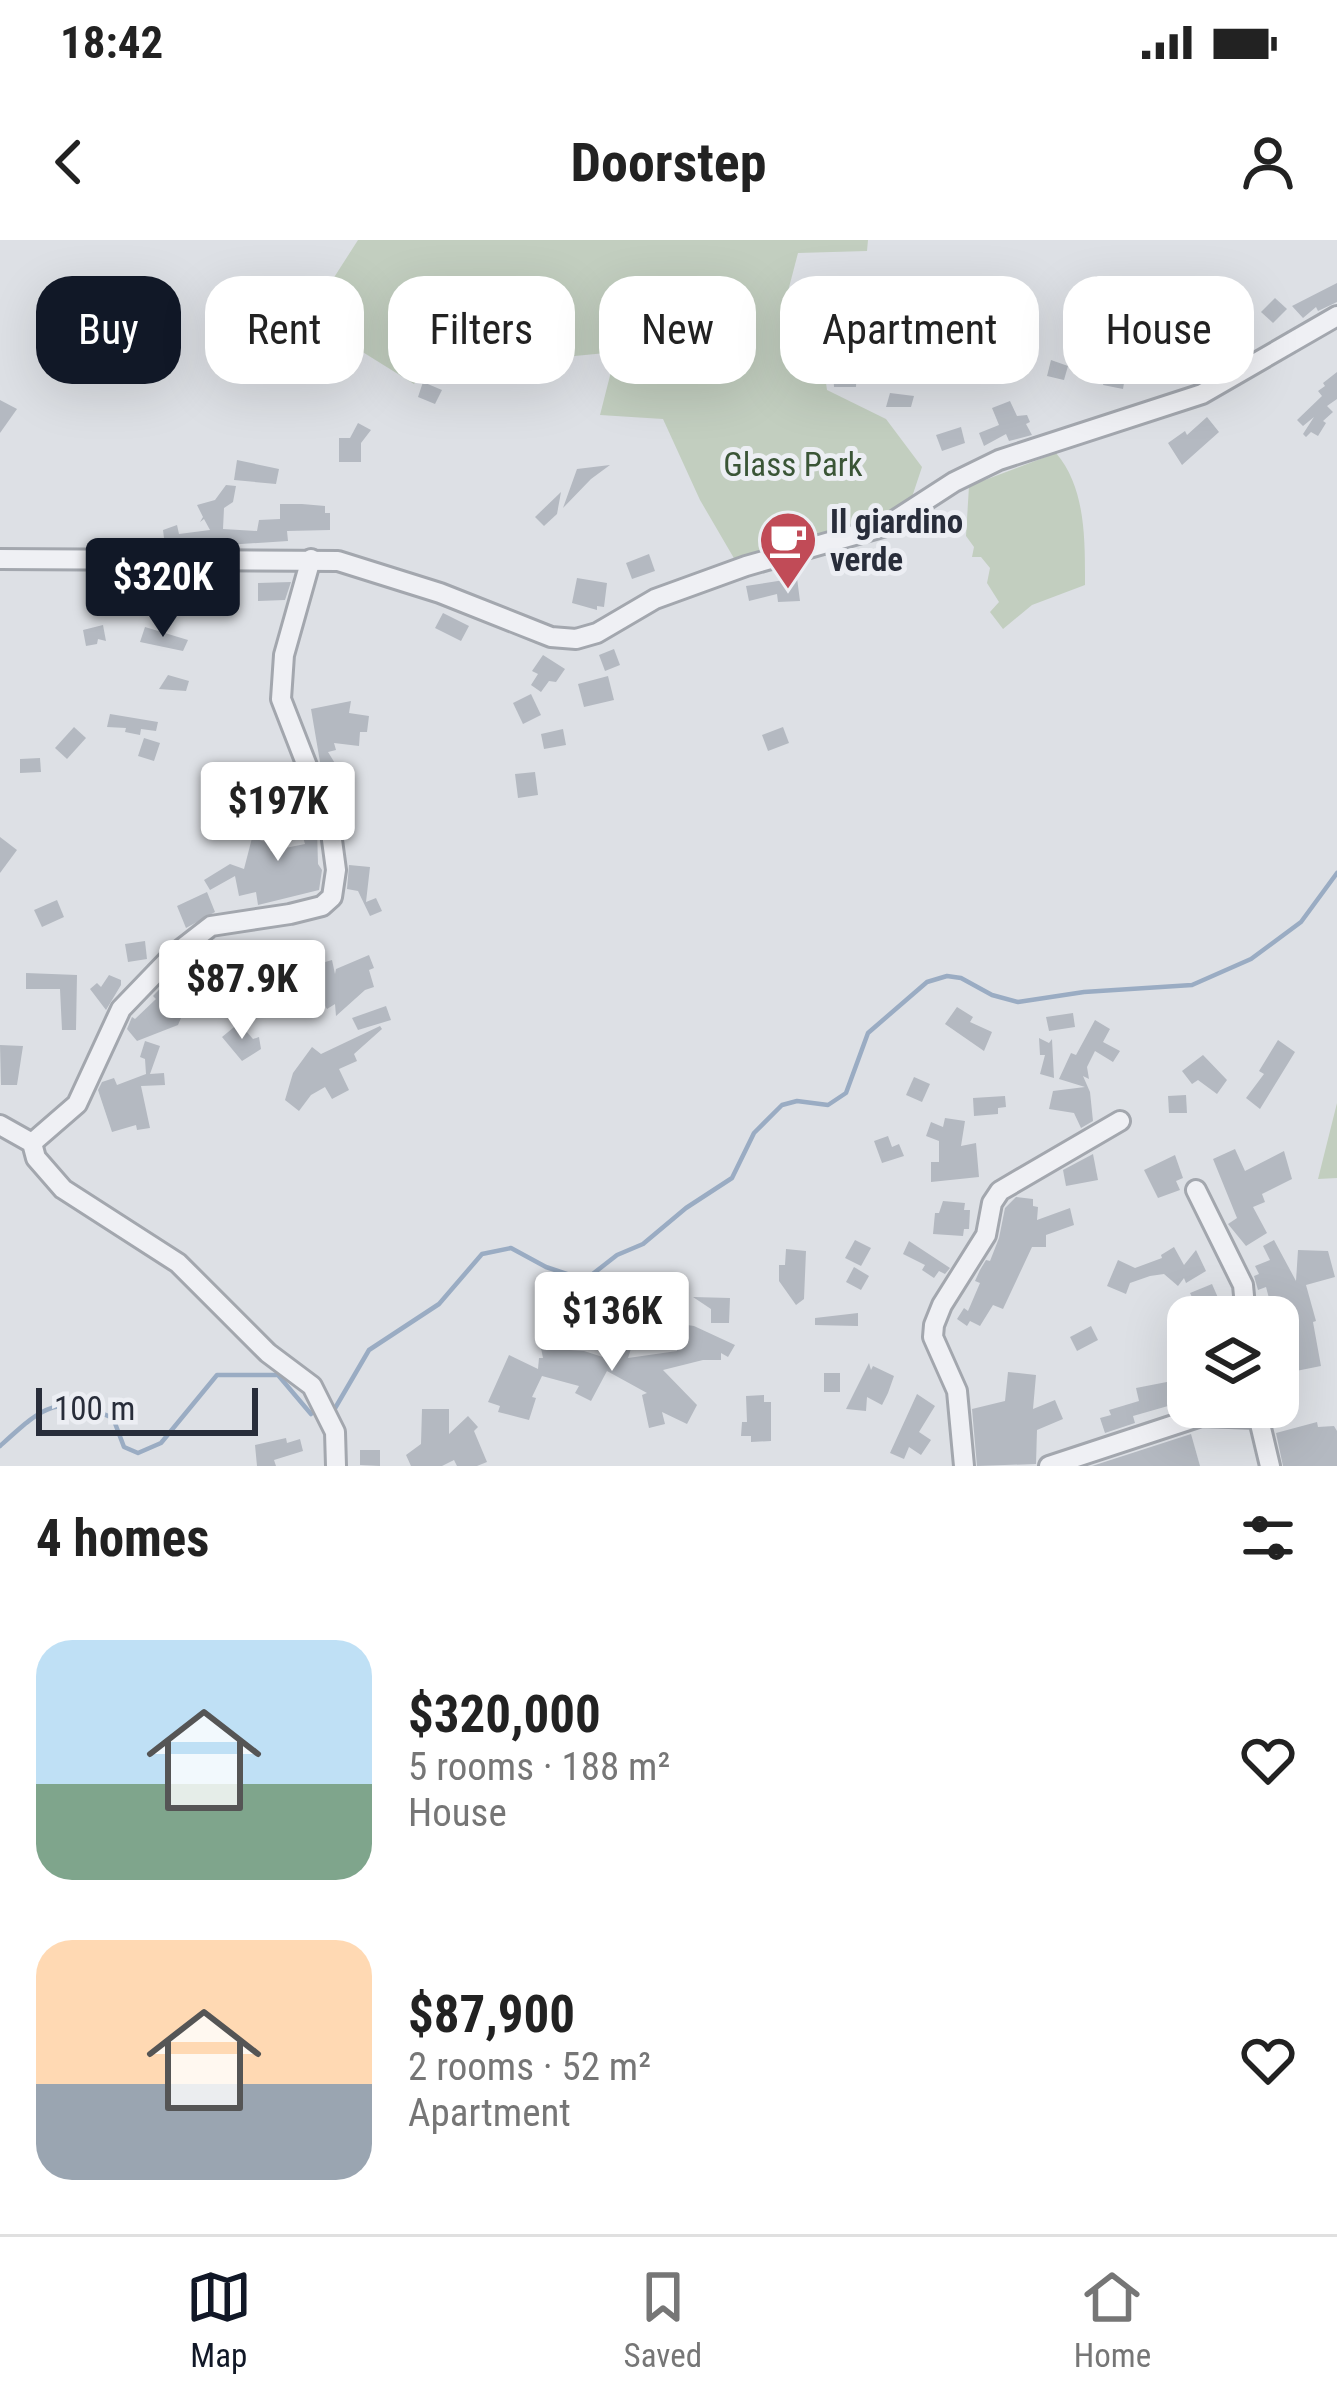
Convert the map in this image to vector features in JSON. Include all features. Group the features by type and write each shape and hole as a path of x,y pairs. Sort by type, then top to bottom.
{"street":[{"path":"0,559 311,559 370,569 551,637 576,639 691,585 903,519 943,489 999,460 1202,394 1337,316"},
{"path":"32,1143 77,1104 121,1009 171,957 211,926 290,914 322,906 332,897 336,870 330,825 281,698 284,655 311,559"},
{"path":"964,1466 957,1390 933,1337 938,1314 986,1235 992,1203 1000,1191 1120,1121"},
{"path":"0,1125 32,1143 36,1158 63,1190 178,1262 268,1354 312,1386 335,1432 336,1466"},
{"path":"1196,1190 1243,1285 1244,1296"},
{"path":"1048,1466 1167,1427"},
{"path":"1261,1428 1270,1466"}],"green space":[{"name":"Glass Park","path":"358,240 868,240 867,251 798,253 792,276 780,276 780,384 826,384 827,390 886,419 922,467 912,497 893,519 735,560 700,500 663,419 600,415 608,384 756,384 756,276 599,276 599,354 575,356 575,276 388,276 388,368 364,353 364,276 335,276"},
{"path":"1056,453 1078,498 1085,585 1032,605 1003,629 990,612 999,602 987,583 990,568 981,557 972,557 974,547 966,536 969,486"},
{"path":"1337,1103 1337,1178 1318,1179"}],"building":[{"path":"1337,283 1337,302 1318,311 1316,307 1303,318 1292,306"},
{"path":"1275,298 1287,309 1273,323 1261,312"},
{"path":"1051,360 1063,364 1063,380 1047,376"},
{"path":"1337,372 1337,399 1327,406 1333,412 1323,421 1318,436 1311,432 1306,437 1303,434 1314,417 1303,426 1297,420 1322,396 1318,391 1323,383"},
{"path":"422,384 442,390 435,404 418,397"},
{"path":"890,393 914,396 911,407 886,407"},
{"path":"0,400 17,409 0,433"},
{"path":"1010,401 1017,416 1027,415 1032,435 1009,441 1006,434 984,446 979,433 999,425 992,408"},
{"path":"1207,417 1219,432 1182,465 1168,443 1185,431 1187,435"},
{"path":"358,423 371,430 361,443 361,462 339,462 339,438 350,438"},
{"path":"961,427 965,443 942,451 936,435"},
{"path":"237,460 279,469 276,484 234,480"},
{"path":"610,465 591,479 563,508 577,469"},
{"path":"226,485 236,486 233,502 224,508 223,529 257,531 259,520 280,519 280,504 302,504 325,506 330,530 287,531 288,541 196,547 195,538 165,546 163,530 177,525 179,534 210,530 204,519 200,522 203,517 197,505 215,500"},
{"path":"561,492 557,514 544,526 535,517"},
{"path":"649,554 655,571 632,579 626,563"},
{"path":"233,574 229,614 206,613 207,592 203,593 201,581"},
{"path":"577,578 607,583 604,607 597,606 597,610 572,603"},
{"path":"797,578 800,601 778,602 777,594 749,601 746,586"},
{"path":"291,582 285,600 258,601 258,583"},
{"path":"443,613 469,626 461,641 435,628"},
{"path":"103,625 106,641 98,639 97,644 86,646 83,630"},
{"path":"145,627 188,640 183,651 140,642"},
{"path":"614,649 620,665 605,671 599,655"},
{"path":"543,655 565,669 541,692 531,685 538,674 532,671"},
{"path":"168,675 189,681 186,691 159,689"},
{"path":"608,676 614,700 584,707 578,684"},
{"path":"531,694 541,715 523,724 513,703"},
{"path":"351,701 349,713 369,716 367,732 360,732 359,746 334,743 336,750 328,752 346,781 336,788 320,762 311,709"},
{"path":"110,714 158,722 156,731 141,729 140,735 107,727"},
{"path":"74,727 86,738 67,759 55,748"},
{"path":"783,727 789,743 768,751 762,735"},
{"path":"563,729 566,745 544,749 541,734"},
{"path":"144,738 160,743 154,761 138,756"},
{"path":"40,758 41,772 20,773 20,759"},
{"path":"535,772 538,795 518,798 515,774"},
{"path":"307,802 317,829 322,870 319,890 258,905 256,892 239,896 235,876 210,890 204,880 230,864 244,869 252,838 273,844 270,851 305,844 297,817 277,822 274,809"},
{"path":"0,837 17,850 0,873"},
{"path":"349,865 370,867 366,902 376,898 382,911 370,916 358,891 347,889"},
{"path":"207,892 215,912 186,928 177,906"},
{"path":"57,900 64,917 42,927 34,910"},
{"path":"145,941 147,959 128,962 125,944"},
{"path":"203,955 219,966 197,997 192,992 178,1025 137,1041 127,1029 132,1017 156,999 153,996 179,969 185,974"},
{"path":"369,955 374,987 336,1016 335,1004 327,1009 316,990 300,996 291,972 332,960 335,974 336,969"},
{"path":"26,973 77,975 76,1030 62,1030 60,989 26,989"},
{"path":"109,975 121,980 121,985 106,1010 90,989 97,983 101,987"},
{"path":"386,1006 391,1020 358,1030 352,1018"},
{"path":"957,1007 973,1017 970,1022 992,1032 984,1051 945,1024"},
{"path":"1073,1013 1075,1027 1049,1031 1046,1017"},
{"path":"1095,1020 1110,1029 1103,1042 1120,1051 1113,1062 1095,1051 1087,1067 1089,1079 1083,1076 1093,1121 1081,1128 1074,1113 1049,1109 1053,1091 1085,1087 1059,1079"},
{"path":"239,1023 253,1039 259,1037 261,1049 242,1061 222,1037"},
{"path":"380,1026 354,1054 357,1061 339,1069 349,1090 332,1099 325,1087 311,1095 299,1111 285,1100 293,1073 312,1047 321,1054"},
{"path":"1039,1038 1049,1043 1052,1039 1054,1078 1040,1074 1045,1055 1040,1055"},
{"path":"1278,1040 1295,1052 1260,1109 1246,1098 1264,1074 1259,1071"},
{"path":"145,1041 160,1046 150,1074 164,1073 165,1085 141,1086 150,1128 137,1130 136,1125 112,1132 98,1090 102,1082 114,1078 117,1085 146,1074 145,1059 140,1057"},
{"path":"0,1045 23,1046 17,1085 1,1085"},
{"path":"1203,1055 1227,1080 1217,1094 1198,1080 1192,1084 1182,1071"},
{"path":"914,1077 930,1084 922,1102 906,1095"},
{"path":"1186,1095 1187,1113 1169,1113 1168,1096"},
{"path":"1005,1096 1006,1107 998,1108 998,1114 974,1116 973,1098"},
{"path":"945,1118 965,1121 961,1146 976,1143 979,1177 931,1182 931,1162 939,1162 939,1141 926,1136 931,1122 943,1127"},
{"path":"888,1136 892,1147 899,1144 904,1156 882,1163 874,1141"},
{"path":"1235,1149 1245,1171 1284,1151 1292,1179 1262,1194 1265,1202 1253,1207 1267,1233 1246,1246 1228,1224 1237,1218 1213,1159"},
{"path":"1093,1154 1098,1180 1066,1186 1063,1170"},
{"path":"1175,1155 1183,1178 1176,1181 1180,1190 1158,1198 1144,1170"},
{"path":"1016,1197 1033,1199 1037,1220 1070,1208 1074,1225 1046,1235 1046,1247 1032,1247 1003,1309 993,1305 980,1326 970,1321 967,1326 957,1319 964,1308 968,1311 980,1283 975,1281 999,1238 1005,1208"},
{"path":"943,1201 965,1203 964,1210 970,1210 969,1229 964,1229 963,1236 933,1234 935,1213"},
{"path":"855,1240 871,1248 861,1266 845,1258"},
{"path":"1274,1240 1296,1281 1298,1250 1328,1251 1335,1277 1306,1285 1321,1366 1299,1370 1299,1296 1268,1296 1266,1287 1258,1290 1255,1266 1270,1260 1263,1246"},
{"path":"909,1241 950,1268 934,1278 922,1270 925,1265 903,1254"},
{"path":"1174,1247 1184,1265 1196,1250 1206,1271 1186,1283 1184,1278 1178,1286 1164,1274 1150,1276 1130,1283 1126,1294 1107,1286 1118,1260 1135,1268 1162,1258"},
{"path":"786,1249 806,1251 804,1299 796,1305 779,1281"},
{"path":"854,1267 869,1276 861,1290 846,1282"},
{"path":"1212,1284 1217,1296 1191,1296"},
{"path":"693,1297 730,1298 729,1323 711,1323 711,1309"},
{"path":"858,1313 858,1326 815,1325 815,1318"},
{"path":"680,1324 735,1345 728,1357 721,1353 721,1360 663,1370 697,1405 687,1424 662,1412 665,1424 649,1428 642,1395 647,1393 607,1371 591,1401 575,1393 579,1386 542,1376 532,1397 536,1398 529,1420 498,1412 500,1406 488,1402 509,1355 538,1369 541,1348 584,1351 609,1359 620,1325 637,1330 628,1358 677,1351"},
{"path":"1091,1326 1098,1340 1077,1351 1070,1337"},
{"path":"869,1363 871,1370 873,1366 894,1376 882,1405 867,1397 866,1411 846,1409"},
{"path":"1008,1372 1036,1375 1033,1409 1055,1400 1063,1419 1037,1430 1036,1464 977,1466 972,1409 1005,1401"},
{"path":"824,1373 840,1373 840,1392 824,1392"},
{"path":"1167,1382 1167,1406 1133,1416 1135,1423 1105,1433 1100,1418 1111,1415 1109,1410 1139,1401 1136,1388"},
{"path":"917,1394 935,1406 919,1432 931,1440 921,1455 909,1447 904,1459 890,1453"},
{"path":"764,1395 764,1402 771,1402 771,1441 751,1442 751,1436 741,1436 742,1422 747,1422 746,1396"},
{"path":"422,1409 449,1409 449,1434 468,1416 478,1427 474,1431 487,1462 457,1466 454,1460 442,1466 411,1466 406,1455 421,1444"},
{"path":"1317,1422 1318,1427 1334,1426 1337,1466 1283,1466 1276,1433"},
{"path":"1191,1434 1200,1466 1092,1466"},
{"path":"286,1438 287,1443 300,1439 303,1451 274,1460 276,1466 257,1466 255,1445"},
{"path":"360,1450 380,1450 380,1466 360,1465"}],"waterway":[{"path":"329,1412 369,1350 439,1304 482,1254 511,1248 585,1280 617,1255 643,1244 732,1178 754,1133 782,1105 797,1101 828,1105 846,1093 868,1033 927,982 947,976 961,978 992,995 1018,1002 1192,985 1251,959 1301,922 1337,873"},
{"path":"0,1446 40,1413 77,1406 113,1418 124,1447 138,1453 161,1443 217,1375 278,1375 311,1414"}],"place":[{"name":"Il giardino verde","path":"788,591"}]}
